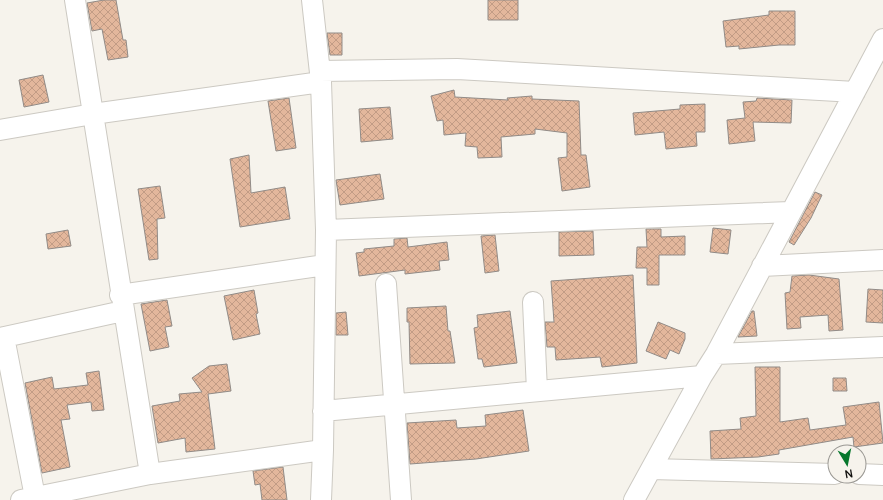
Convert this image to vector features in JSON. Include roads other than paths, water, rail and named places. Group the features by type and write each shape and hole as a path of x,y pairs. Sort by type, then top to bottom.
{"street":[{"path":"75,0 150,474"},
{"path":"312,0 321,76 326,230 323,411 324,450 321,500"},
{"path":"634,500 702,376 716,354 883,39"},
{"path":"0,130 321,76 457,69 855,92"},
{"path":"326,230 791,212"},
{"path":"762,266 883,260"},
{"path":"324,450 150,474 28,499 2,337 122,303 325,264"},
{"path":"386,284 401,500"},
{"path":"533,302 537,391"},
{"path":"716,354 883,347"},
{"path":"323,411 702,376"},
{"path":"651,469 827,474"},
{"path":"867,474 883,475"}]}
